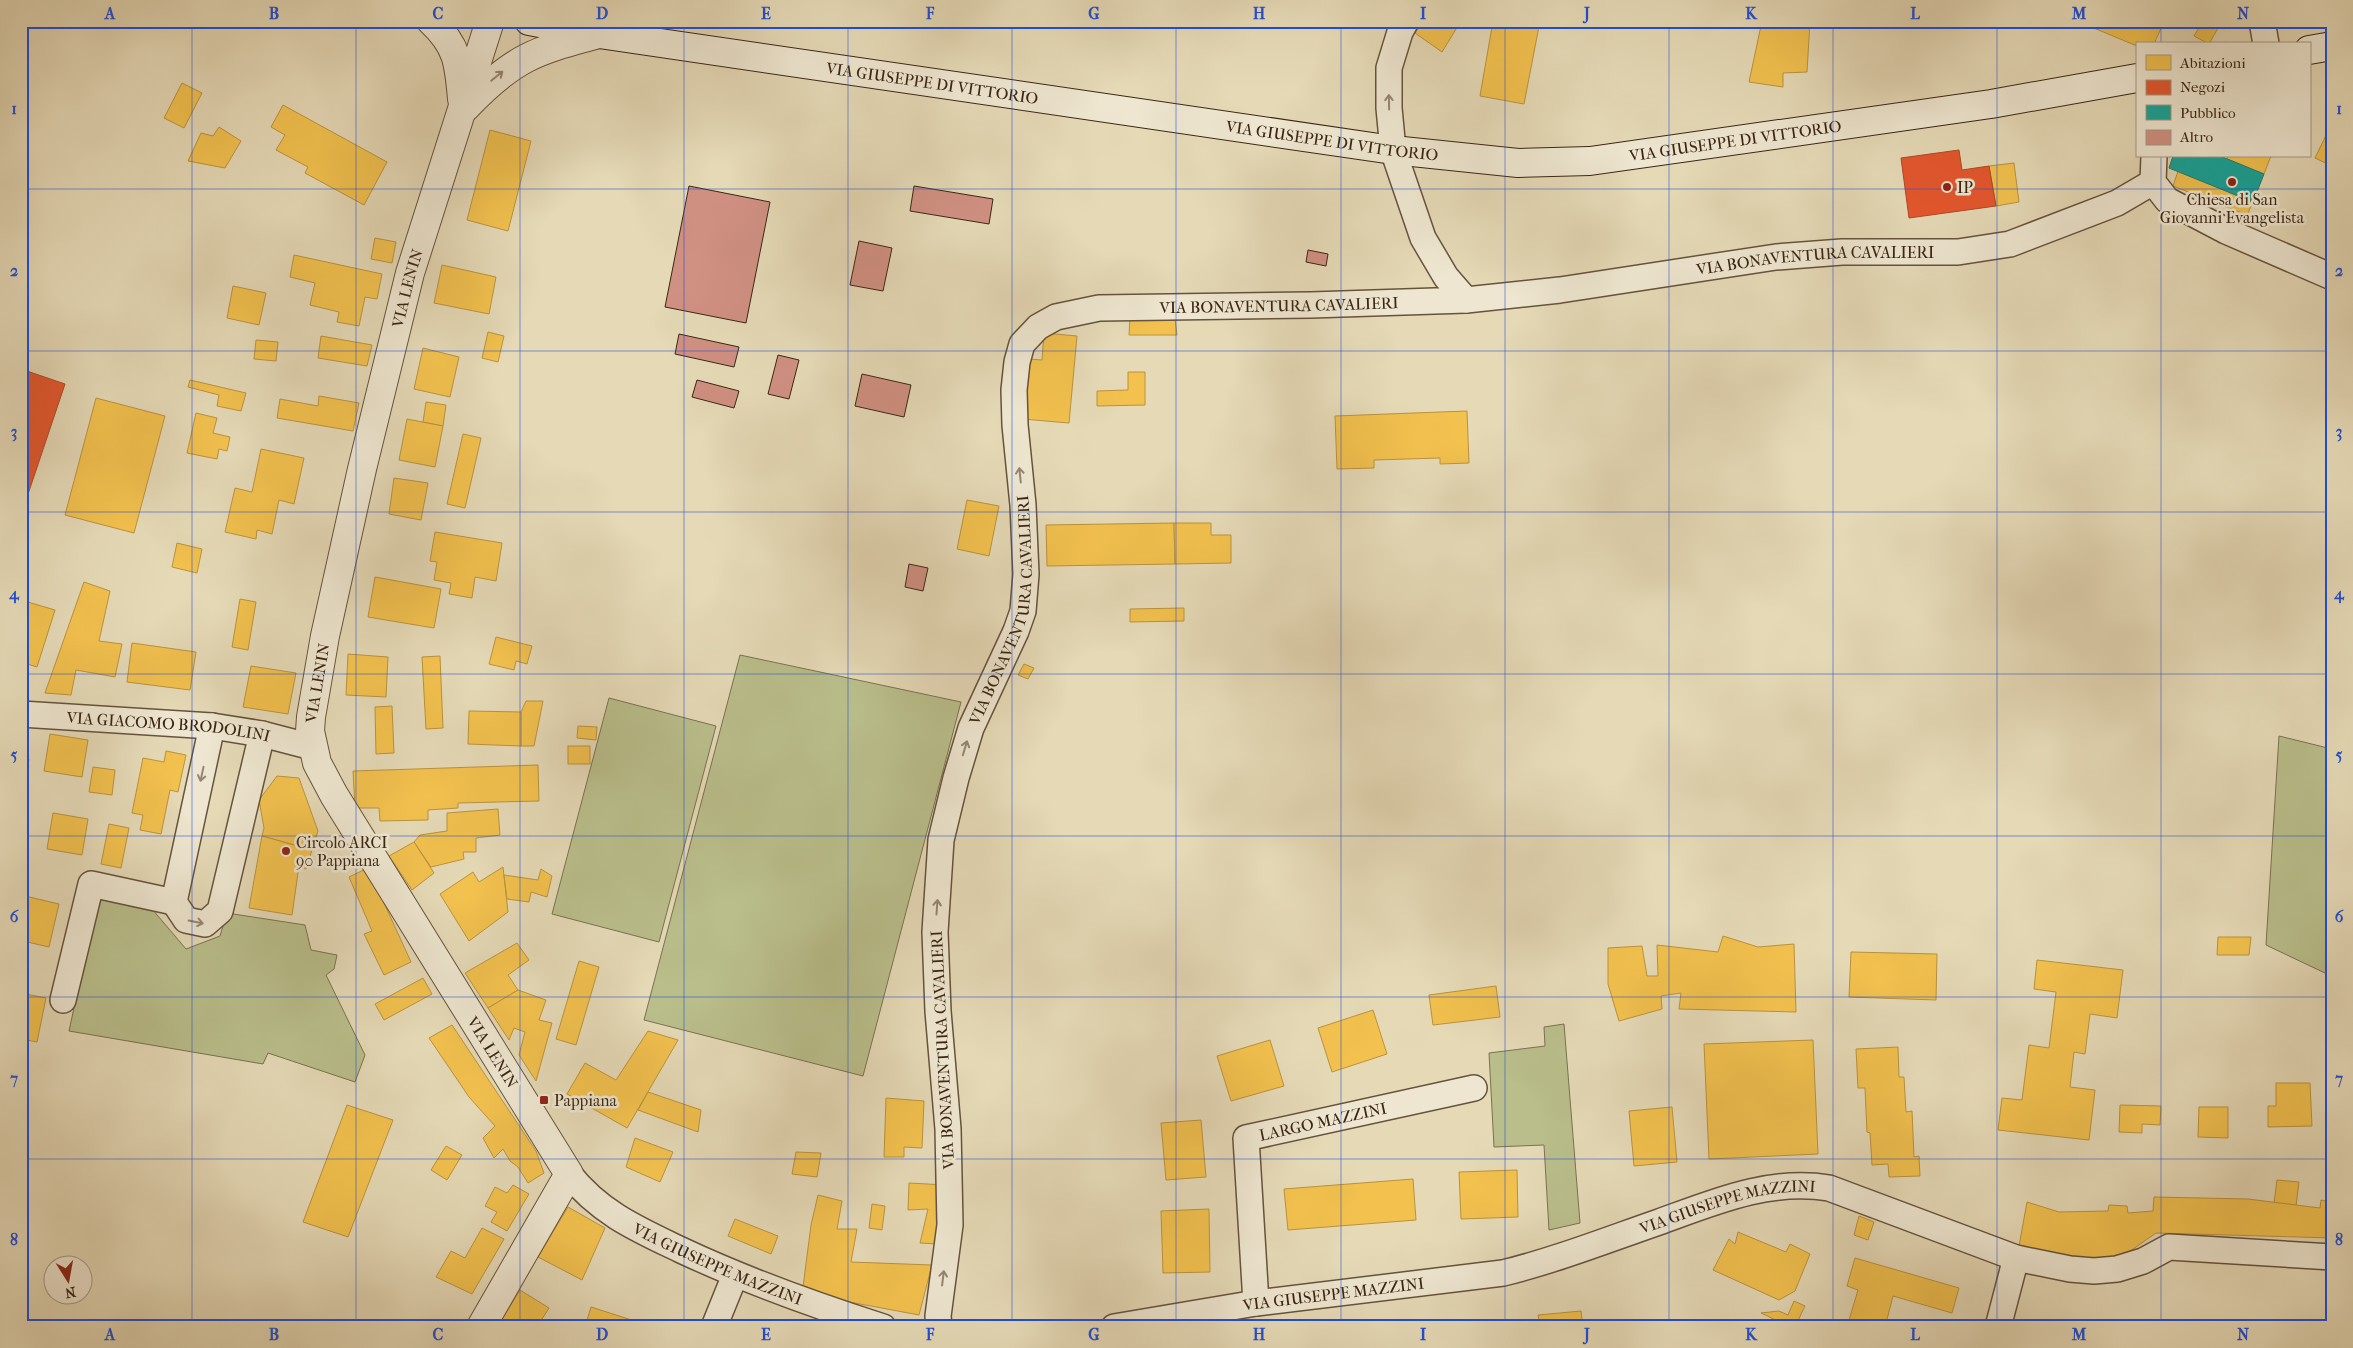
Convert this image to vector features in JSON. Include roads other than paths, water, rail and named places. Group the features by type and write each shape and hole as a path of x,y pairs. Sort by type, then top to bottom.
{"street":[{"name":"VIA LENIN","path":"432,21 446,34 455,51 460,74 463,111"},
{"name":"VIA LENIN","path":"490,21 410,273 362,469 325,636 310,717 312,747 317,763 334,795 569,1174"},
{"name":"VIA GIUSEPPE DI VITTORIO","path":"529,21 591,28 1393,150 1518,163 1590,161 1991,104 2136,78"},
{"path":"1406,21 1400,32 1389,68 1389,108 1393,150 1423,238 1446,277 1466,300"},
{"path":"2262,21 2266,42"},
{"name":"VIA LENIN","path":"463,111 490,82 524,58 591,28"},
{"path":"2310,50 2332,46"},
{"path":"2154,158 2153,182 2167,200 2226,231 2332,277"},
{"name":"VIA BONAVENTURA CAVALIERI","path":"939,1327 938,1316 950,1225 948,1129 938,1011 935,932 941,840 956,778 971,728 1016,632 1023,611 1026,564 1014,390 1017,362 1022,344 1038,327 1056,317 1099,308 1311,306 1466,300 1570,289 1776,257 1842,252 1958,252 2010,244 2117,203 2153,182"},
{"name":"VIA GIACOMO BRODOLINI","path":"21,714 212,726 262,734 312,747"},
{"path":"174,902 212,726"},
{"path":"62,1000 91,884 174,902 186,920 205,924 220,911 262,734"},
{"name":"LARGO MAZZINI","path":"1256,1303 1246,1138 1474,1088"},
{"path":"481,1327 569,1174"},
{"name":"VIA GIUSEPPE MAZZINI","path":"569,1174 590,1197 612,1215 734,1275 811,1304 883,1327"},
{"name":"VIA GIUSEPPE MAZZINI","path":"1114,1327 1256,1303 1503,1274 1718,1200 1781,1186 1803,1184 1829,1188 2016,1258 2070,1269 2094,1271 2117,1269 2142,1261 2169,1247 2332,1257"},
{"path":"1998,1327 2016,1258"},
{"path":"714,1327 734,1275"}],"place":[{"name":"Chiesa di San Giovanni Evangelista","path":"2232,182"},
{"name":"IP","path":"1947,187"},
{"name":"Circolo ARCI 90 Pappiana","path":"286,851"},
{"name":"Pappiana","path":"544,1100"}]}
